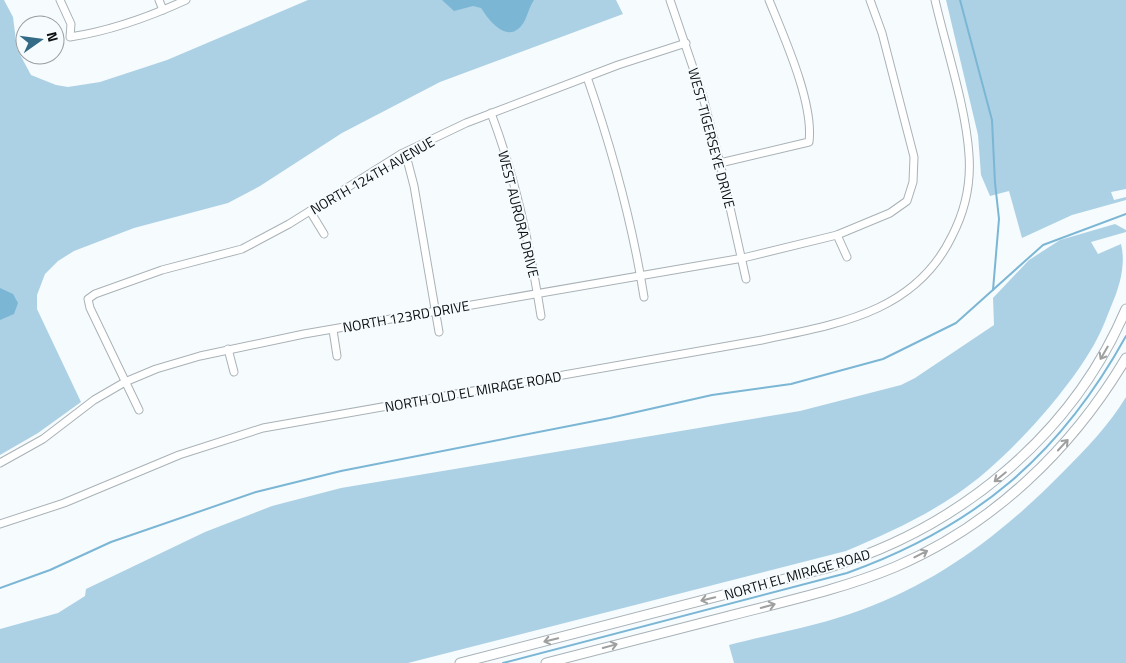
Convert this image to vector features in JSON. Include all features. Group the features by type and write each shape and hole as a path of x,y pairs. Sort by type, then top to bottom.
{"main road":[{"name":"NORTH EL MIRAGE ROAD","path":"460,663 827,568 874,552 930,526 989,486 1038,441 1090,376 1126,309"},
{"name":"NORTH EL MIRAGE ROAD","path":"546,663 837,588 888,570 930,550 984,516 1042,467 1089,414 1126,358"}],"street":[{"path":"60,0 71,24 70,37 91,34 163,10 186,0"},
{"path":"159,0 163,10"},
{"name":"WEST TIGERSEYE DRIVE","path":"670,0 686,44 720,163 746,278"},
{"path":"720,163 809,142 811,126 796,71 769,0"},
{"name":"NORTH 123RD DRIVE","path":"0,463 43,439 94,400 125,382 156,370 228,350 435,311 743,258 837,235 890,214 907,201 913,182 914,157 885,43 870,0"},
{"name":"NORTH OLD EL MIRAGE ROAD","path":"0,524 88,494 179,455 263,428 752,342 838,323 896,299 915,284 939,260 956,228 967,194 970,168 963,118 935,0"},
{"name":"NORTH 124TH AVENUE","path":"125,382 90,308 88,299 95,294 126,282 242,249 262,240 401,154 491,113 587,77 686,44"},
{"path":"587,77 613,153 632,228 644,297"},
{"name":"WEST AURORA DRIVE","path":"491,113 518,201 541,316"},
{"path":"401,154 408,163 414,186 439,332"},
{"path":"310,211 324,234"},
{"path":"837,235 847,257"},
{"path":"333,330 337,356"},
{"path":"228,350 234,372"},
{"path":"125,382 139,410"}],"shaded area":[{"path":"0,0 4,0 13,17 15,65 26,65 31,75 56,85 68,87 100,82 167,60 308,0 616,0 623,14 440,82 342,133 260,186 228,203 134,228 74,251 58,261 45,274 37,295 37,309 81,402 38,433 0,455"},
{"path":"442,0 534,0 524,22 518,29 506,32 495,25 481,8 473,6 454,11"},
{"path":"946,0 1126,0 1126,189 1111,192 1114,200 1126,197 1126,200 1072,215 1022,238 1009,191 990,196 981,175 978,135"},
{"path":"1115,224 1126,230 1126,232 1091,242 1098,254 1121,244 1123,259 1117,290 1097,339 1071,380 1054,402 995,464 957,494 903,526 846,551 408,663 0,663 0,629 58,613 85,596 86,589 205,532 272,506 341,488 800,411 901,385 915,378 994,325 993,298 1029,260 1060,240"},
{"path":"0,288 13,294 18,303 14,314 0,320"},
{"path":"1126,397 1126,663 734,663 729,645 813,625 861,610 918,585 970,553 1018,515 1063,472 1105,427"}],"waterway":[{"path":"960,0 992,120 999,219 993,290"},
{"path":"0,588 50,570 111,542 256,492 341,471 610,418 712,395 791,384 883,359 956,323 1043,245 1126,214"},
{"path":"503,663 847,573 893,555 935,533 974,509 1010,482 1042,452 1073,417 1100,379 1126,336"}]}
